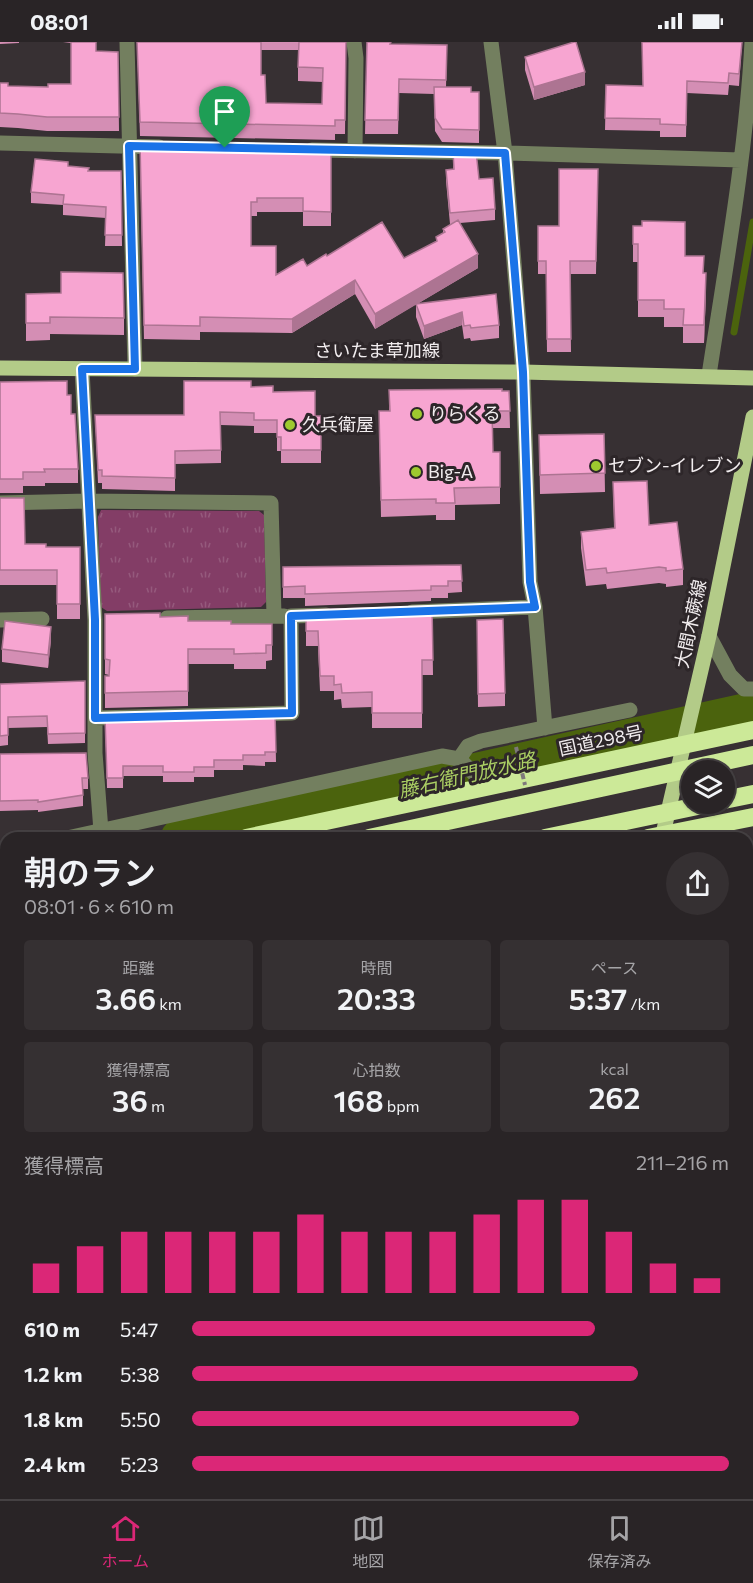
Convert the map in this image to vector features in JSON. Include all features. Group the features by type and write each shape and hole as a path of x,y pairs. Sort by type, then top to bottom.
{"highway":[{"name":"国道298号","path":"274,832 753,730"},
{"path":"397,832 753,756"},
{"path":"735,798 753,794"},
{"path":"574,832 681,809"},
{"path":"681,832 753,817"}],"main road":[{"name":"さいたま草加線","path":"0,368 523,372 709,375 753,378"},
{"name":"大間木蕨線","path":"659,832 685,745 753,417"}],"street":[{"path":"127,42 135,369"},
{"path":"354,42 356,58 355,151"},
{"path":"491,42 505,153 523,372 530,582 535,607 544,728"},
{"path":"709,375 741,160 749,96 752,42"},
{"path":"0,142 171,147"},
{"path":"296,150 741,160"},
{"path":"82,369 88,501 101,620 95,718 89,753 101,831"},
{"path":"0,503 88,501 271,503 274,616"},
{"path":"396,612 535,607"},
{"path":"154,618 338,614"},
{"path":"95,718 292,713 291,616"},
{"path":"0,620 42,619"},
{"path":"709,636 730,675 744,689 753,689"},
{"path":"459,759 468,746 481,741 630,710"},
{"path":"96,832 442,756 459,759 487,786"}],"green space":[{"path":"101,510 259,511 264,515 266,602 261,607 107,611 101,607 98,517"}],"building":[{"path":"71,42 96,42 96,51 118,52 119,117 47,117 0,113 0,83 8,83 8,86 48,87 48,84 71,84"},
{"path":"137,42 261,42 261,75 265,75 266,103 322,104 323,68 298,67 299,42 346,42 345,120 335,120 335,126 140,122"},
{"path":"367,42 447,45 446,80 399,79 398,120 365,120"},
{"path":"576,42 585,72 534,87 525,57"},
{"path":"642,42 742,42 739,74 729,73 728,83 687,81 686,125 660,124 660,119 605,118 606,85 643,86"},
{"path":"434,87 471,87 471,92 479,92 479,130 442,129 435,118"},
{"path":"140,143 331,145 331,212 303,211 303,198 257,198 257,202 251,202 251,246 276,246 276,275 303,259 307,266 326,254 327,256 382,222 404,258 437,241 436,237 445,232 443,229 458,220 478,254 375,314 355,280 292,319 200,317 200,326 144,325"},
{"path":"453,151 476,151 479,179 493,178 495,209 450,213 446,170 454,169"},
{"path":"35,159 68,162 68,166 89,168 88,171 121,171 122,235 105,235 106,207 63,204 64,195 31,192"},
{"path":"559,169 598,169 596,261 570,261 571,339 547,339 546,261 538,261 538,226 559,226"},
{"path":"642,221 685,222 685,256 704,256 703,273 706,273 704,325 683,325 684,309 664,309 664,300 638,300 638,244 633,244 633,226 642,226"},
{"path":"61,272 123,273 124,318 50,317 50,323 26,323 26,294 61,293"},
{"path":"496,294 499,325 471,328 470,325 464,326 462,312 424,326 416,304"},
{"path":"67,381 67,395 71,395 71,414 75,414 78,469 44,469 45,472 23,472 23,479 0,479 0,382"},
{"path":"184,381 251,381 251,387 273,386 273,392 315,391 315,416 321,416 321,450 281,450 281,437 277,437 277,420 254,420 254,413 220,412 221,450 175,451 175,478 102,476 102,470 98,470 95,415 184,415"},
{"path":"502,389 502,391 509,391 510,411 492,411 493,452 500,452 500,487 454,488 455,503 436,503 436,499 381,500 379,411 390,411 389,390"},
{"path":"604,434 605,473 540,475 539,435"},
{"path":"647,481 649,525 677,522 683,569 666,571 666,568 659,567 607,573 606,568 586,570 581,532 615,528 613,482"},
{"path":"0,498 24,498 25,544 46,544 46,547 80,547 80,604 57,604 57,570 0,570"},
{"path":"461,565 462,581 448,581 448,586 431,586 431,590 305,594 305,586 283,587 283,567"},
{"path":"432,606 433,660 422,660 422,713 372,713 372,692 342,693 341,684 334,685 334,676 320,676 318,631 306,631 306,610"},
{"path":"160,613 160,617 188,616 188,621 272,624 272,645 266,645 266,653 234,654 234,649 188,649 188,691 105,693 105,676 109,676 110,660 105,659 105,614"},
{"path":"503,619 505,693 478,694 477,620"},
{"path":"5,621 51,627 48,655 2,649"},
{"path":"85,681 85,733 48,734 47,716 8,717 8,735 0,736 0,684"},
{"path":"275,713 276,752 265,752 265,755 243,755 243,760 214,760 214,767 194,767 194,772 163,772 163,766 123,766 123,778 107,778 105,717"},
{"path":"86,753 88,778 82,778 83,795 38,802 38,800 0,801 0,754"}],"waterway":[{"path":"734,332 753,222"},
{"name":"藤右衛門放水路","path":"207,832 753,711"}],"place":[{"name":"りらくる","path":"417,414"},
{"name":"久兵衛屋","path":"290,425"},
{"name":"セブン-イレブン","path":"596,466"},
{"name":"Big-A","path":"416,472"}],"route":[{"path":"129,146 225,148 505,153 523,372 530,582 535,607 291,616 292,713 95,718 95,620 82,369 135,369 129,146"}]}
